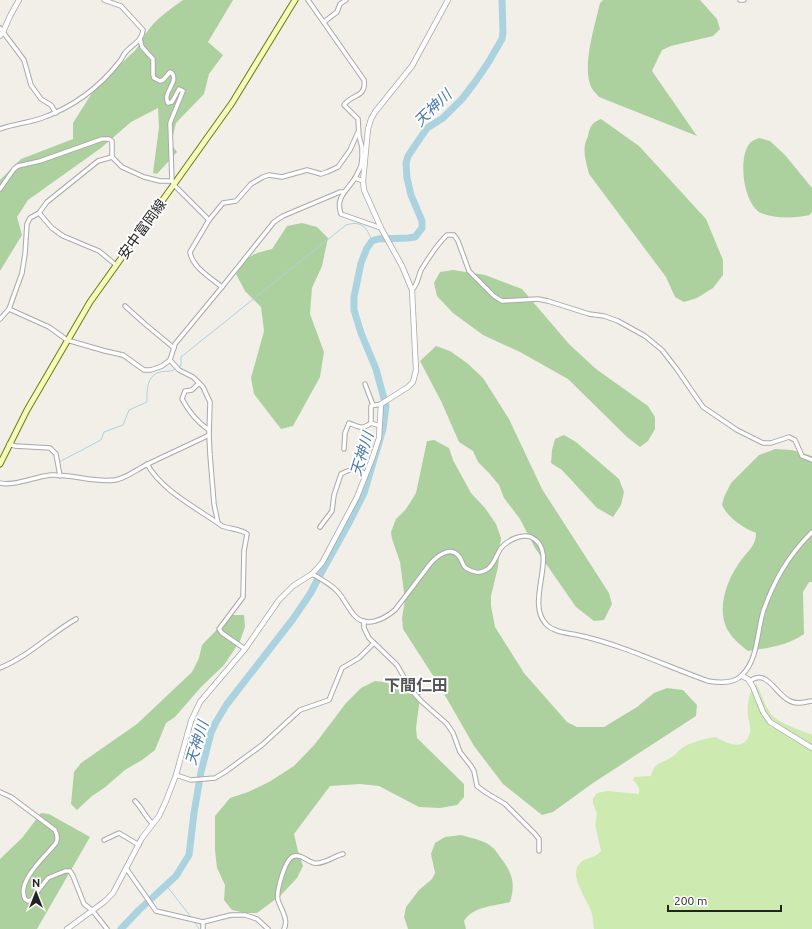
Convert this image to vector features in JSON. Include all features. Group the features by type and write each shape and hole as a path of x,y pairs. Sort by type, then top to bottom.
{"main road":[{"name":"安中富岡線","path":"0,464 27,410 90,302 173,183 232,104 295,0"}],"street":[{"path":"19,0 1,32 24,60 31,85 41,99 51,105 56,113"},
{"path":"1,128 40,119 56,113 79,101 90,92 121,60 124,54 140,39 143,30 127,11 121,6 104,0"},
{"path":"308,0 364,80 364,89 362,93 346,101 344,105 358,119 358,136 362,147 362,158 361,166 350,186 344,192 338,207 341,214 381,228"},
{"path":"324,22 336,12 340,4 346,0"},
{"path":"373,405 382,403 408,387 413,382 416,370 412,290 405,271 381,228 366,196 363,181 368,130 375,112 412,66 448,0"},
{"path":"140,39 142,47 153,60 154,78 160,81 163,80 170,72 174,76 174,80 166,98 168,104 172,102 179,89 183,90 170,123 173,183"},
{"path":"222,287 199,267 191,257 190,252 210,220 223,203 236,201 251,184 269,175 282,177 307,170 320,174 338,167 350,150 359,131"},
{"path":"0,189 14,169 18,166 40,161 102,138 109,139 112,141 112,157 122,167 144,177 173,183 210,220"},
{"path":"0,319 9,309 22,273 27,224 30,218 39,213 48,202 98,161 112,157"},
{"path":"355,178 363,181"},
{"path":"9,309 49,327 67,340 123,355 144,370 151,370 162,366 170,360 175,344 274,222 283,216 307,205 340,192 344,192"},
{"path":"39,213 52,228 63,236 99,251 116,265"},
{"path":"412,290 417,284 421,272 442,241 448,235 454,234 469,272 494,296 502,300 548,300 588,314 613,319 630,327 645,336 662,350 703,407 737,430 763,444 789,437 795,440 802,456 812,460"},
{"path":"125,306 174,348"},
{"path":"170,360 179,370 193,377 199,383 207,392 210,402 209,433 214,504 218,523"},
{"path":"199,383 192,390 185,391 182,399 200,424 209,433"},
{"path":"365,384 373,405 371,409 371,423"},
{"path":"67,929 104,902 113,893 139,845 162,810 176,775 195,710 204,697 245,649 279,600 293,586 315,575 357,497 366,475 376,449 382,403"},
{"path":"344,449 345,433 349,423 361,428 366,427 371,423"},
{"path":"371,423 380,426"},
{"path":"0,483 9,484 51,475 115,480 122,478 209,433"},
{"path":"9,444 15,446 50,448 56,454 60,476"},
{"path":"147,464 156,477 165,486 222,526 232,530 243,531 247,534 243,574 244,594 219,629 222,633 245,649"},
{"path":"320,527 332,511 334,495 341,474 351,469 362,471 366,475"},
{"path":"315,575 337,591 355,616 364,621 379,620 388,616 401,604 430,564 443,554 448,552 456,553 465,568 482,572 488,570 494,563 501,548 508,542 515,538 527,536 540,545 543,554 544,565 538,596 539,610 542,619 549,627 555,630 595,639 708,681 727,682 742,676 751,660 763,614 774,583 786,562 812,532"},
{"path":"0,668 30,652 44,640 76,619"},
{"path":"364,621 364,628 369,638 397,665 416,696 447,724 453,733 460,752 474,771 477,786 505,804 535,834 539,840 539,851"},
{"path":"176,775 191,780 208,779 215,778 225,772 262,744 300,710 329,700 342,668 360,658 374,643"},
{"path":"742,676 750,681 763,712 770,722 812,748"},
{"path":"750,681 759,677 766,679 790,701 802,703 812,701"},
{"path":"0,792 11,797 43,820 55,830 57,834 56,843 30,873 24,893 25,899 28,901 31,900 48,878 70,871 84,904 92,910 107,929"},
{"path":"135,801 153,824"},
{"path":"104,840 119,833 139,845"},
{"path":"284,929 285,916 278,900 278,890 288,860 294,856 303,856 313,863 319,863 343,854"},
{"path":"126,868 150,905 156,911 203,922 231,915 245,915 256,919 268,929"},
{"path":"203,922 203,929"}],"green space":[{"path":"183,0 233,0 208,42 223,55 209,74 204,94 176,123 171,144 177,152 157,174 153,173 159,127 158,108 131,122 101,148 28,200 17,217 22,235 0,271 0,180 21,159 73,139 73,123 92,93 136,50 145,35 155,23"},
{"path":"603,0 700,0 717,19 720,29 713,36 671,46 662,50 652,71 697,136 599,97 592,89 588,75 589,55 600,3"},
{"path":"601,119 639,146 706,219 723,260 723,275 713,288 697,298 684,302 675,297 666,277 589,174 585,156 585,143 589,130 595,122"},
{"path":"759,138 770,141 785,155 812,188 812,211 810,215 798,217 779,217 761,213 755,208 746,190 743,168 747,148 751,142"},
{"path":"302,223 317,227 328,238 322,266 312,288 310,314 324,352 320,377 293,426 281,429 254,394 251,378 264,331 261,307 245,291 236,274 246,259 260,252 272,249 287,226"},
{"path":"453,270 485,275 522,289 569,344 596,369 648,406 655,417 655,429 648,441 640,447 627,437 568,379 520,352 483,335 453,313 437,296 434,283 440,272"},
{"path":"436,346 450,351 467,363 483,378 509,419 542,489 609,593 612,604 604,620 594,621 576,607 535,548 520,519 504,498 499,485 478,462 473,451 459,442 441,401 420,361"},
{"path":"564,435 576,442 619,479 624,492 621,505 613,517 597,508 562,470 551,463 555,439"},
{"path":"434,440 449,448 453,460 471,493 485,508 496,524 501,538 498,567 491,596 491,606 495,627 524,673 567,722 577,727 604,727 637,707 654,693 667,688 683,690 697,705 696,716 593,783 553,812 542,815 503,784 474,746 439,685 403,629 402,618 405,600 400,562 391,532 396,519 406,509 416,493 427,441"},
{"path":"775,449 792,450 812,456 812,582 809,582 803,592 804,634 784,644 748,651 736,641 727,629 724,620 723,602 732,574 750,550 756,537 756,533 736,522 722,505 731,483 759,455"},
{"path":"231,615 244,615 245,627 240,641 224,665 201,687 175,717 166,723 155,750 125,770 77,810 71,804 74,772 81,763 137,724 192,672 199,658 202,645"},
{"path":"375,681 412,685 421,690 416,728 417,738 464,784 464,797 457,805 440,808 419,807 379,786 360,784 330,786 294,834 303,866 297,878 280,896 257,913 245,913 232,910 224,900 225,885 217,868 215,850 215,816 230,798 248,792 269,782 294,766 315,744 346,703 361,688"},
{"path":"756,684 767,708 772,715 785,724 812,735 812,929 594,929 592,914 577,881 576,874 580,863 601,851 595,824 597,814 593,803 593,798 597,793 608,791 639,794 639,788 633,780 634,777 651,776 652,771 658,764 672,757 682,748 693,742 715,737 735,745 744,742 748,738 750,730 748,717 749,699 751,691"},
{"path":"41,813 49,814 90,837 37,929 0,929 0,859 22,838"},
{"path":"461,835 485,843 496,852 512,878 513,889 510,902 485,907 473,912 464,921 466,929 408,929 404,917 406,907 419,890 432,879 435,873 431,854 435,843 445,837"}],"waterway":[{"name":"天神川","path":"121,929 176,876 189,855 201,772 211,733 216,722 227,704 293,619 310,594 364,493 383,429 386,406 376,369 361,333 354,310 354,297 361,263 367,248 372,241 378,239 415,237 422,228 422,221 411,195 407,178 406,163 408,156 427,128 443,118 462,99 488,63 502,39 502,0"},
{"path":"179,367 181,366 181,357 346,225 360,224 366,229 372,241"},
{"path":"61,461 101,440 104,432 123,425 129,410 147,402 148,384 152,377 160,372 176,369"},
{"path":"166,885 191,917"},
{"path":"194,921 199,929"}],"district":[{"name":"下間仁田","path":"416,685"}]}
